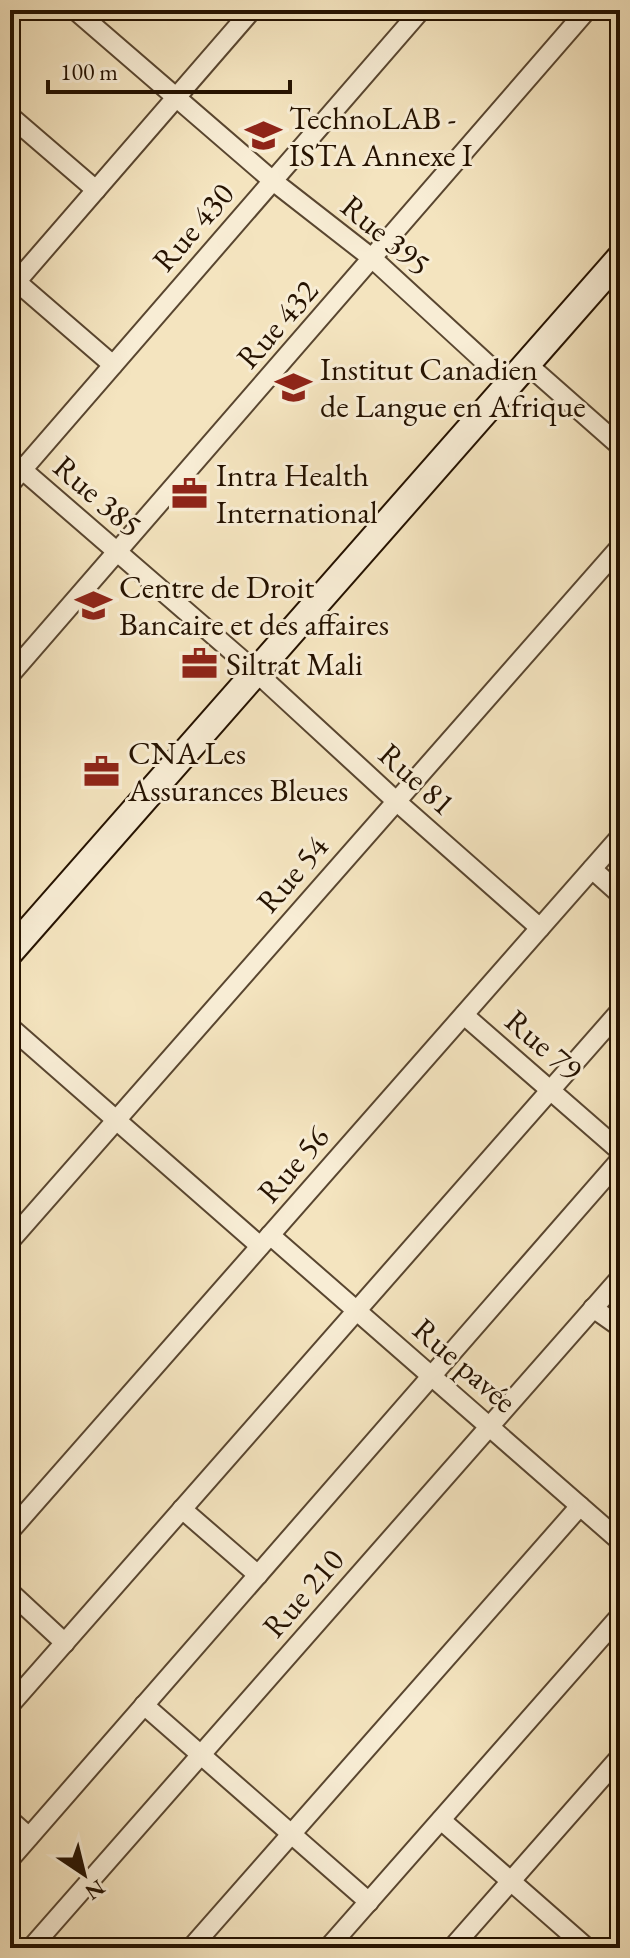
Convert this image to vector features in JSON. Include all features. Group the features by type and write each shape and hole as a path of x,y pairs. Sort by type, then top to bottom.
{"main road":[{"path":"10,952 620,258"}],"street":[{"path":"113,365 13,279 96,190 252,10"},
{"name":"Rue 430","path":"14,471 113,365 421,10"},
{"name":"Rue 432","path":"10,675 587,10"},
{"name":"Rue 395","path":"82,12 273,181 373,259 509,384"},
{"path":"10,116 96,190"},
{"path":"527,364 620,446"},
{"name":"Rue 385","path":"14,471 117,552 256,672"},
{"name":"Rue 54","path":"10,1241 620,547"},
{"name":"Rue 81","path":"256,672 540,928"},
{"name":"Rue 56","path":"10,1531 620,837"},
{"path":"592,869 620,894"},
{"path":"10,1705 620,1011"},
{"name":"Rue 79","path":"464,1015 620,1151"},
{"name":"Rue pavée","path":"10,1027 116,1120 357,1311 620,1541"},
{"path":"10,1859 620,1160"},
{"name":"Rue 210","path":"31,1948 620,1278"},
{"path":"593,1308 620,1327"},
{"path":"191,1948 580,1506"},
{"path":"182,1509 258,1575"},
{"path":"10,1592 65,1643"},
{"path":"328,1948 620,1616"},
{"path":"144,1705 369,1902"},
{"path":"452,1948 620,1757"},
{"path":"10,1820 29,1837"},
{"path":"441,1820 587,1948"}],"place":[{"name":"TechnoLAB - ISTA Annexe I","path":"263,136"},
{"name":"Institut Canadien de Langue en Afrique","path":"294,387"},
{"name":"Intra Health International","path":"190,493"},
{"name":"Centre de Droit Bancaire et des affaires","path":"93,605"},
{"name":"Siltrat Mali","path":"200,664"},
{"name":"CNA Les Assurances Bleues","path":"102,771"}]}
